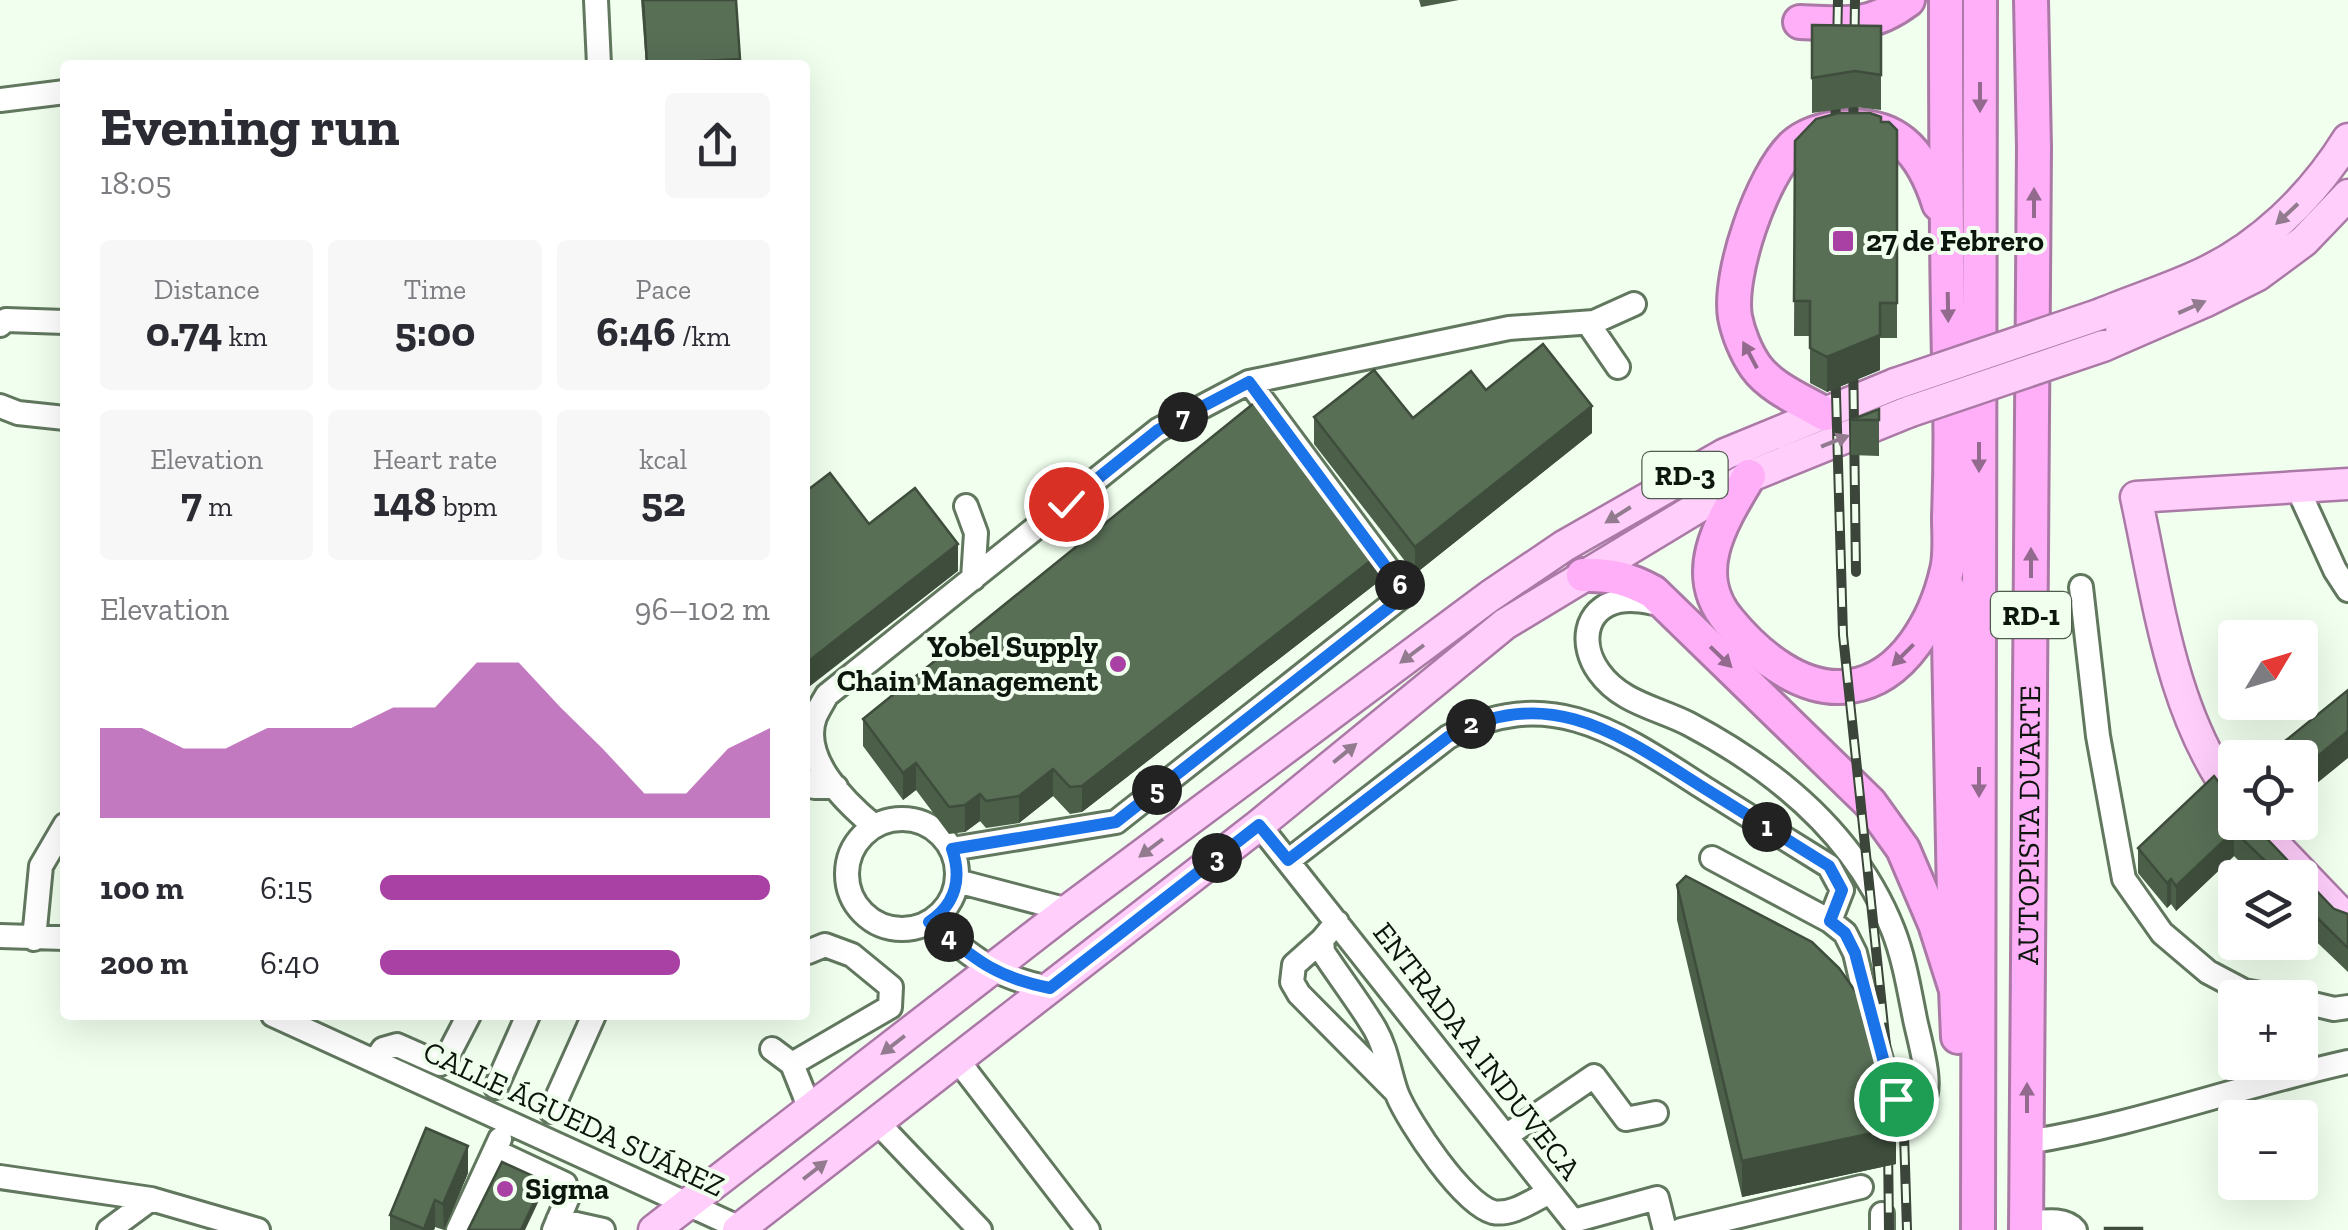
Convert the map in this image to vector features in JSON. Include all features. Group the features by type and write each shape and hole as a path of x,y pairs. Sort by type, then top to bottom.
{"highway":[{"path":"1800,22 1854,24 1884,17 1908,0"},
{"path":"1946,0 1946,225 1952,446 1948,569 1956,990 1959,1064 1978,1157"},
{"name":"AUTOPISTA DUARTE","path":"1978,1230 1980,0"},
{"name":"AUTOPISTA DUARTE","path":"2026,1227 2034,148 2031,0"},
{"path":"2034,148 2054,0"},
{"path":"1825,414 1777,386 1757,369 1734,316 1737,272 1761,199 1778,162 1796,142 1819,131 1876,126 1917,155 1930,176 1946,225"},
{"path":"1749,476 1712,546 1710,584 1724,616 1782,670 1815,684 1847,688 1874,680 1916,642 1932,615 1948,569"},
{"path":"1584,575 1610,574 1653,592 1870,803 1903,848 1921,886 1956,990"}],"main road":[{"path":"1902,398 2197,276 2242,252 2326,174 2348,139"},
{"path":"1902,398 2103,346 2258,275 2304,241 2348,196"},
{"name":"RD-3","path":"739,1229 1259,825 1506,624 1749,476 1902,398"},
{"name":"RD-3","path":"654,1230 1068,910 1490,596 1564,546 1725,454 1825,414 1869,412"},
{"path":"2218,777 2186,706 2136,497 2348,484"},
{"path":"1272,757 1299,790"},
{"path":"2270,840 2348,921"}],"street":[{"path":"596,0 599,60"},
{"path":"0,100 60,93"},
{"path":"874,826 836,788 813,746 814,719 827,695 1158,430 1249,382 1508,328 1594,322 1634,304"},
{"path":"0,325 6,320 60,322"},
{"path":"1594,322 1592,329 1618,367"},
{"path":"952,849 1116,822 1406,594 1249,382"},
{"path":"0,406 18,413 60,417"},
{"path":"2297,487 2348,590"},
{"path":"966,506 976,533 973,578"},
{"path":"2081,587 2098,736 2124,879 2162,933 2223,980"},
{"path":"1668,606 1641,600 1617,601 1607,606 1597,612 1586,629 1587,652 1599,673 1620,694 1686,722 1768,771 1837,836 1869,883 1893,930 1926,1075 1927,1092 1914,1105 1896,1099 1890,1085 1855,953 1845,933 1830,921 1712,858"},
{"path":"1288,860 1448,737 1474,722 1508,714 1568,717 1620,734 1829,866 1842,890 1830,921"},
{"path":"810,784 836,788"},
{"path":"909,818 941,834 952,849 957,881 948,904 929,922 899,929 880,924 863,912 852,896 847,876 849,856 859,838 874,826 891,819 909,818"},
{"name":"ENTRADA A INDUVECA","path":"1259,825 1288,860 1329,931 1574,1221 1656,1198 1665,1230"},
{"path":"34,938 41,866 60,834"},
{"path":"957,881 1068,910"},
{"path":"929,922 990,970 1018,982 1050,988"},
{"path":"1329,931 1294,965 1292,982 1299,994 1397,1094 1415,1126 1470,1200 1490,1211 1506,1214 1550,1192"},
{"path":"1329,931 1322,952 1376,1030 1391,1063 1397,1094"},
{"path":"0,936 60,938"},
{"path":"792,1064 890,1007 891,987 852,955 825,945 810,951"},
{"path":"2318,1005 2348,1007"},
{"name":"CALLE ÁGUEDA SUÁREZ","path":"284,1020 739,1229"},
{"path":"375,1062 383,1049 397,1044 440,1064 466,1020"},
{"path":"496,1087 526,1020"},
{"path":"551,1111 592,1020"},
{"path":"772,1049 792,1064 810,1109"},
{"path":"956,1058 1088,1230"},
{"path":"2027,1142 2089,1132 2259,1082 2348,1062"},
{"path":"1506,1136 1594,1076 1626,1119 1656,1114"},
{"path":"458,1230 507,1122"},
{"path":"877,1122 980,1230"},
{"path":"495,1150 565,1184 568,1197 556,1225 604,1230"},
{"path":"0,1177 152,1199 258,1230"},
{"path":"1681,1230 1861,1187"},
{"path":"109,1230 152,1199"},
{"path":"2026,1227 2060,1222 2076,1230"}],"building":[{"path":"643,0 736,0 740,59 647,60"},
{"path":"1812,25 1881,26 1881,75 1855,71 1812,78"},
{"path":"1838,113 1870,113 1897,130 1897,303 1880,303 1880,335 1827,357 1810,348 1810,301 1794,301 1795,141 1816,119"},
{"path":"1543,344 1592,406 1415,547 1314,417 1374,370 1413,418 1471,371 1486,390"},
{"name":"Yobel Supply Chain Management","path":"1254,403 1378,555 1082,786 1070,787 1053,769 1019,796 986,801 980,794 965,805 949,807 916,763 903,773 863,719"},
{"path":"1879,409 1879,420 1851,420"},
{"path":"830,473 869,524 915,488 958,544 810,660 810,488"},
{"path":"2348,690 2348,731 2318,756 2318,740 2286,740 2311,720 2318,720 2318,714"},
{"path":"2214,776 2218,781 2218,840 2225,840 2176,886 2171,879 2167,883 2138,848"},
{"path":"2243,840 2268,840 2287,860 2264,860"},
{"path":"1686,876 1812,942 1839,968 1858,995 1896,1128 1742,1161 1677,885"},
{"path":"2318,892 2334,909 2348,914 2348,948 2318,919"},
{"path":"426,1128 468,1146 443,1204 435,1200 424,1229 390,1215"},
{"path":"502,1162 544,1181 521,1230 468,1230"},
{"path":"2142,1228 2142,1230 2105,1230"}],"railway":[{"path":"1835,140 1838,0"},
{"path":"1853,142 1855,0"},
{"path":"1853,352 1856,572"},
{"path":"1835,360 1843,635 1887,1055 1889,1230"},
{"path":"1902,1070 1907,1230"}],"place":[{"name":"27 de Febrero","path":"1843,241"},
{"name":"Yobel Supply Chain Management","path":"1118,664"},
{"name":"Sigma","path":"505,1189"}],"route":[{"path":"1066,504 1158,430 1249,382 1406,594 1116,822 952,849 957,865 954,893 940,914 929,922 990,970 1018,982 1050,988 1259,825 1288,860 1448,737 1474,722 1508,714 1568,717 1620,734 1829,866 1842,890 1830,921 1845,933 1855,953 1896,1099"}]}
